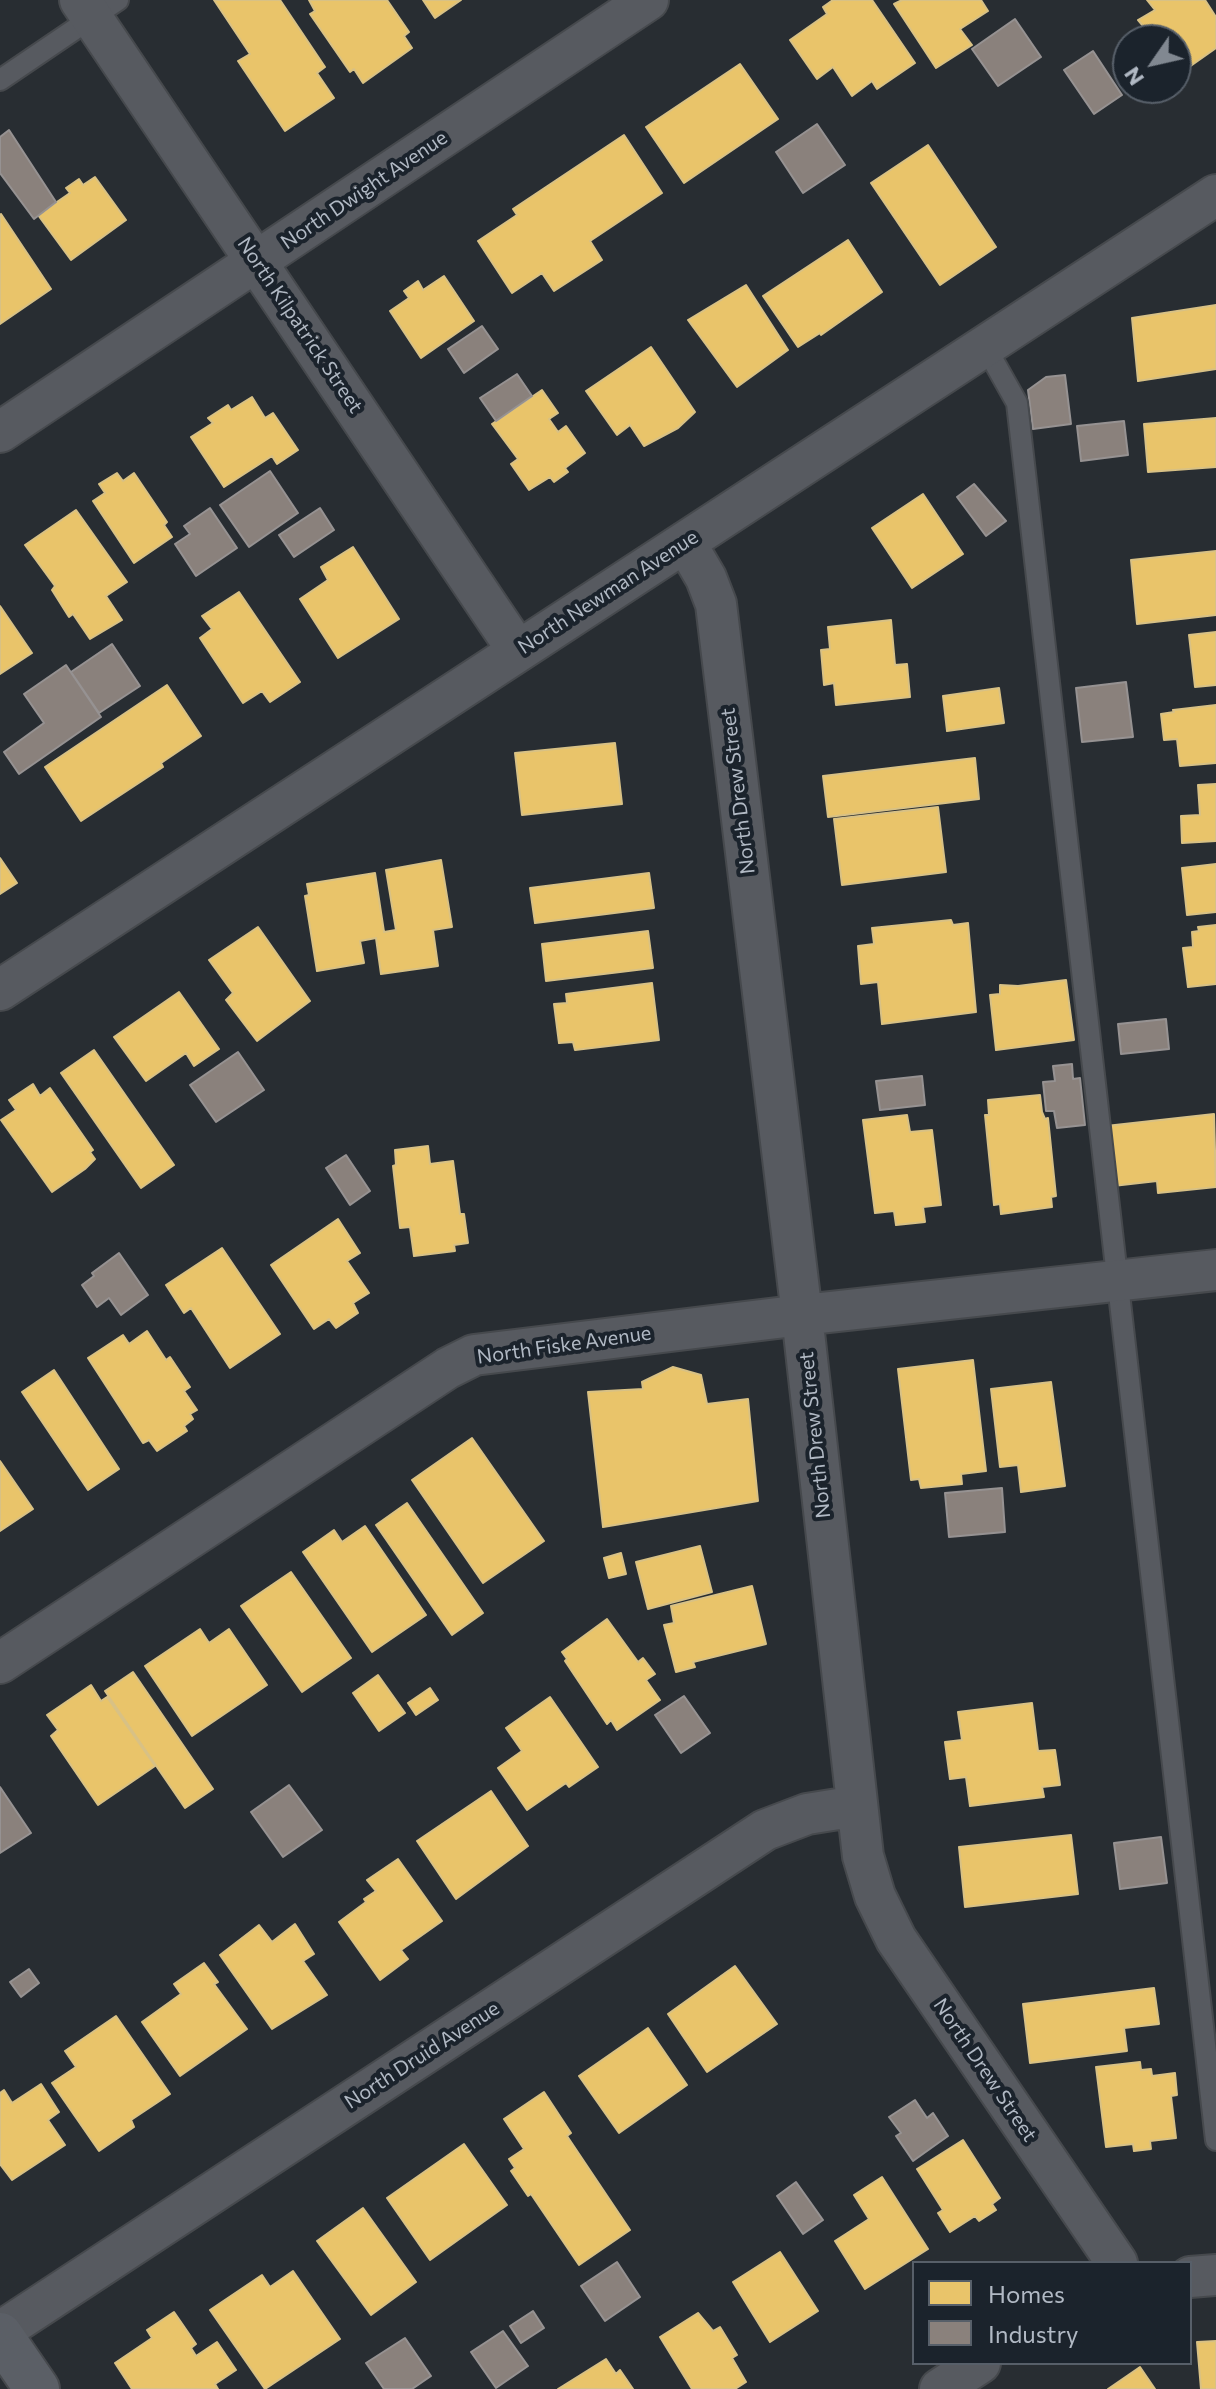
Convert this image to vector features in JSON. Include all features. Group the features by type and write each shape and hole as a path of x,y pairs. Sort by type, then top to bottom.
{"street":[{"name":"North Dwight Avenue","path":"0,432 648,0"},
{"name":"North Kilpatrick Street","path":"97,6 257,262 518,651"},
{"name":"North Newman Avenue","path":"0,990 1216,195"},
{"name":"North Drew Street","path":"685,542 706,578 716,604 802,1315 863,1856 875,1896 896,1939 1116,2261"},
{"name":"North Fiske Avenue","path":"0,1663 448,1368 474,1355 802,1315 1216,1270"},
{"name":"North Druid Avenue","path":"0,2334 765,1830 807,1814 857,1806"},
{"path":"1192,2277 1216,2275"},
{"path":"0,2334 37,2389"},
{"path":"940,2389 977,2365"}],"lane":[{"path":"0,80 97,6"},
{"path":"985,346 1017,403 1216,2140"}],"building: Homes":[{"path":"214,0 280,0 325,67 317,73 334,98 285,131 238,61 250,54"},
{"path":"309,0 387,0 409,32 404,36 412,48 363,83 354,69 350,72 310,14 315,11"},
{"path":"423,0 461,0 435,18"},
{"path":"833,0 872,0 915,63 877,89 872,81 852,96 833,67 817,79 790,40 827,14 823,7"},
{"path":"902,0 981,0 988,11 960,29 972,45 936,68 894,4"},
{"path":"1147,0 1205,0 1216,17 1216,48 1192,65 1192,24 1141,24 1138,20 1155,10"},
{"path":"740,64 778,119 684,183 646,127"},
{"path":"624,135 662,193 590,241 602,260 554,291 542,273 512,293 478,241 517,215 513,209"},
{"path":"928,145 996,247 940,285 871,183"},
{"path":"95,177 126,220 71,260 38,215 70,193 66,188 79,179 83,185"},
{"path":"0,215 51,289 0,324"},
{"path":"848,240 882,292 821,335 798,347 763,296"},
{"path":"444,276 474,321 421,358 390,311 409,298 404,291 418,281 423,290"},
{"path":"746,285 788,350 737,387 688,320"},
{"path":"1216,305 1216,369 1138,381 1132,318"},
{"path":"651,347 695,412 678,428 644,446 630,425 617,435 586,391"},
{"path":"542,390 558,413 549,419 558,432 566,426 585,453 565,468 568,472 554,482 550,477 529,490 511,464 518,459 492,424"},
{"path":"252,397 265,418 273,413 298,450 277,464 272,456 224,487 191,437 213,423 208,418 228,405 231,410"},
{"path":"1216,418 1216,467 1148,472 1144,424"},
{"path":"117,473 123,481 134,473 167,522 164,525 172,537 134,563 93,501 105,493 99,484"},
{"path":"923,494 963,554 912,588 872,528"},
{"path":"76,510 127,582 106,596 122,620 90,639 73,614 69,617 52,590 55,586 25,545"},
{"path":"353,547 399,619 338,658 300,599 328,580 321,567"},
{"path":"1216,551 1216,615 1137,624 1131,560"},
{"path":"239,592 300,682 270,702 262,691 243,703 200,638 212,629 202,616"},
{"path":"0,606 32,653 0,674"},
{"path":"891,620 895,665 907,664 910,697 836,705 834,683 824,685 821,650 830,649 828,627"},
{"path":"1216,632 1216,685 1195,687 1189,635"},
{"path":"167,685 201,736 161,763 163,767 81,821 45,767"},
{"path":"999,688 1004,723 947,731 943,696"},
{"path":"1216,705 1216,763 1180,766 1177,739 1164,740 1161,714"},
{"path":"615,743 622,804 522,815 515,753"},
{"path":"975,758 979,799 828,817 823,776"},
{"path":"1216,784 1216,841 1182,843 1181,816 1200,815 1198,785"},
{"path":"938,807 946,872 842,885 834,819"},
{"path":"0,858 17,883 0,894"},
{"path":"441,860 452,927 433,930 438,966 381,974 376,938 360,941 364,963 317,971 305,896 309,895 307,884 375,873 384,932 396,930 386,870"},
{"path":"1216,864 1216,912 1187,915 1182,868"},
{"path":"649,873 654,908 535,923 530,888"},
{"path":"951,920 953,925 968,923 976,1012 882,1024 878,982 861,984 858,946 874,944 872,928"},
{"path":"1216,925 1216,984 1188,987 1183,948 1193,947 1192,932 1199,931 1198,927"},
{"path":"258,927 310,1001 257,1041 226,1000 233,993 209,960"},
{"path":"648,931 653,968 546,981 542,944"},
{"path":"1066,980 1074,1040 996,1050 990,995 1000,994 1000,985"},
{"path":"652,983 659,1040 575,1050 573,1042 559,1043 554,1004 567,1003 566,994"},
{"path":"179,992 219,1049 194,1066 186,1053 146,1081 114,1037"},
{"path":"94,1050 174,1165 141,1188 61,1073"},
{"path":"33,1084 40,1096 50,1088 93,1150 90,1152 95,1159 52,1192 1,1120 16,1110 9,1100"},
{"path":"1040,1095 1042,1112 1045,1119 1048,1118 1056,1196 1051,1197 1052,1207 1001,1214 1000,1204 994,1205 985,1115 989,1115 988,1100"},
{"path":"1214,1114 1216,1187 1158,1193 1157,1181 1113,1186 1106,1126"},
{"path":"907,1115 910,1132 932,1130 941,1205 923,1207 925,1222 896,1225 894,1211 875,1213 863,1120"},
{"path":"428,1146 430,1164 453,1161 460,1214 464,1214 468,1243 454,1245 455,1251 414,1256 410,1227 400,1228 393,1166 396,1165 395,1150"},
{"path":"338,1219 360,1253 347,1261 369,1293 353,1303 358,1313 336,1328 329,1319 314,1329 271,1265"},
{"path":"222,1248 280,1334 230,1368 191,1308 184,1313 166,1285"},
{"path":"147,1331 166,1360 170,1357 190,1387 184,1391 197,1410 190,1414 193,1419 184,1426 187,1431 157,1451 149,1440 143,1443 88,1358 123,1335 129,1344"},
{"path":"973,1360 986,1471 961,1474 962,1484 921,1488 919,1479 911,1480 898,1369"},
{"path":"673,1367 701,1375 707,1404 748,1399 758,1501 603,1527 588,1392 643,1389 642,1382"},
{"path":"54,1370 119,1469 88,1490 22,1392"},
{"path":"1051,1382 1065,1486 1021,1492 1018,1465 1000,1467 991,1389"},
{"path":"472,1438 544,1541 483,1583 412,1480"},
{"path":"0,1461 33,1509 0,1531"},
{"path":"407,1503 483,1613 452,1635 376,1525"},
{"path":"365,1526 426,1615 372,1652 303,1552 334,1530 342,1542"},
{"path":"700,1546 712,1592 648,1609 636,1562"},
{"path":"621,1553 626,1574 609,1578 604,1558"},
{"path":"291,1572 351,1658 302,1692 241,1606"},
{"path":"752,1586 766,1644 693,1662 695,1667 676,1672 664,1625 674,1623 671,1606"},
{"path":"607,1619 638,1662 643,1658 655,1674 646,1680 660,1700 617,1730 611,1720 607,1724 562,1652"},
{"path":"200,1629 209,1643 229,1629 267,1685 192,1736 145,1666"},
{"path":"133,1672 213,1789 185,1808 105,1691"},
{"path":"378,1675 405,1713 379,1731 353,1693"},
{"path":"91,1685 101,1701 107,1697 155,1766 98,1805 51,1736 58,1730 47,1715"},
{"path":"430,1688 438,1700 416,1715 408,1703"},
{"path":"550,1697 598,1767 569,1787 566,1783 527,1810 498,1768 522,1751 506,1728"},
{"path":"1032,1703 1038,1751 1055,1750 1060,1785 1042,1787 1044,1797 970,1806 966,1777 950,1779 945,1742 962,1740 958,1712"},
{"path":"491,1791 528,1846 456,1899 417,1841"},
{"path":"1071,1835 1078,1894 965,1907 959,1847"},
{"path":"398,1859 442,1921 401,1950 408,1959 380,1980 339,1922 376,1891 367,1880"},
{"path":"295,1924 314,1954 303,1961 327,1995 272,2029 220,1955 259,1925 272,1942"},
{"path":"204,1963 218,1982 214,1984 247,2029 180,2076 142,2022 181,1994 174,1984"},
{"path":"735,1966 777,2024 707,2072 668,2014"},
{"path":"1154,1988 1159,2024 1124,2028 1127,2051 1030,2063 1023,2004"},
{"path":"116,2016 170,2094 131,2120 134,2127 99,2151 52,2083 76,2067 65,2051"},
{"path":"648,2028 687,2085 619,2133 579,2076"},
{"path":"1140,2062 1141,2070 1151,2069 1152,2076 1175,2073 1177,2095 1171,2096 1176,2138 1150,2141 1151,2149 1134,2151 1133,2144 1106,2147 1096,2067"},
{"path":"41,2084 59,2112 48,2120 65,2145 12,2180 0,2164 0,2093 4,2090 12,2103"},
{"path":"544,2092 571,2133 567,2136 630,2230 579,2265 531,2194 528,2196 511,2171 515,2168 509,2159 524,2149 504,2119"},
{"path":"963,2140 1000,2198 992,2204 996,2210 979,2221 975,2216 950,2232 938,2213 943,2210 917,2169"},
{"path":"464,2144 507,2205 430,2260 387,2198"},
{"path":"882,2177 928,2249 865,2289 835,2241 869,2219 854,2195"},
{"path":"363,2208 416,2282 371,2315 317,2241"},
{"path":"780,2252 818,2311 770,2342 733,2282"},
{"path":"293,2271 340,2339 265,2389 210,2310 262,2275 270,2287"},
{"path":"174,2312 196,2344 191,2348 196,2356 217,2342 236,2370 215,2384 218,2389 132,2389 115,2363 152,2338 147,2330"},
{"path":"698,2313 713,2331 720,2327 737,2355 732,2358 746,2382 735,2389 692,2389 660,2337"},
{"path":"1216,2341 1216,2389 1201,2389 1197,2342"},
{"path":"606,2359 616,2374 620,2370 633,2389 558,2389"},
{"path":"1140,2367 1155,2389 1108,2389"}],"building: Industry":[{"path":"1015,19 1041,57 998,86 972,49"},
{"path":"1093,51 1112,80 1112,102 1094,114 1064,70"},
{"path":"817,124 845,165 803,193 776,152"},
{"path":"9,130 56,202 34,219 0,173 0,137"},
{"path":"482,326 498,349 464,373 448,349"},
{"path":"517,374 532,396 496,421 480,398"},
{"path":"1065,375 1071,424 1033,429 1028,390 1046,377"},
{"path":"1124,421 1128,455 1081,461 1077,426"},
{"path":"270,471 298,513 249,547 220,505"},
{"path":"974,484 1006,521 986,536 957,497"},
{"path":"210,508 237,548 196,576 175,544 190,534 184,526"},
{"path":"320,508 334,530 294,557 279,535"},
{"path":"112,644 140,686 99,713 71,672"},
{"path":"66,665 101,717 19,774 4,752 44,723 24,694"},
{"path":"1126,682 1133,737 1082,742 1076,688"},
{"path":"1166,1019 1169,1049 1121,1054 1118,1024"},
{"path":"238,1052 264,1090 216,1122 190,1085"},
{"path":"1072,1064 1073,1079 1080,1078 1085,1125 1057,1128 1054,1111 1046,1111 1043,1082 1055,1081 1053,1066"},
{"path":"922,1076 925,1105 880,1110 876,1081"},
{"path":"346,1155 370,1191 350,1205 326,1168"},
{"path":"119,1253 148,1295 121,1315 109,1298 97,1307 82,1285 94,1276 92,1273"},
{"path":"1002,1488 1005,1532 949,1537 945,1493"},
{"path":"684,1696 710,1733 681,1753 655,1715"},
{"path":"289,1785 322,1830 283,1857 251,1812"},
{"path":"0,1787 31,1833 0,1853"},
{"path":"1161,1837 1167,1883 1120,1889 1114,1843"},
{"path":"29,1969 39,1983 21,1997 10,1982"},
{"path":"915,2100 927,2118 933,2113 948,2136 913,2161 896,2136 901,2133 889,2117"},
{"path":"796,2182 823,2220 803,2234 777,2196"},
{"path":"617,2262 640,2297 605,2321 581,2286"},
{"path":"533,2311 544,2328 521,2343 510,2326"},
{"path":"503,2331 528,2366 496,2388 471,2352"},
{"path":"405,2338 431,2376 412,2389 384,2389 366,2363"}]}
